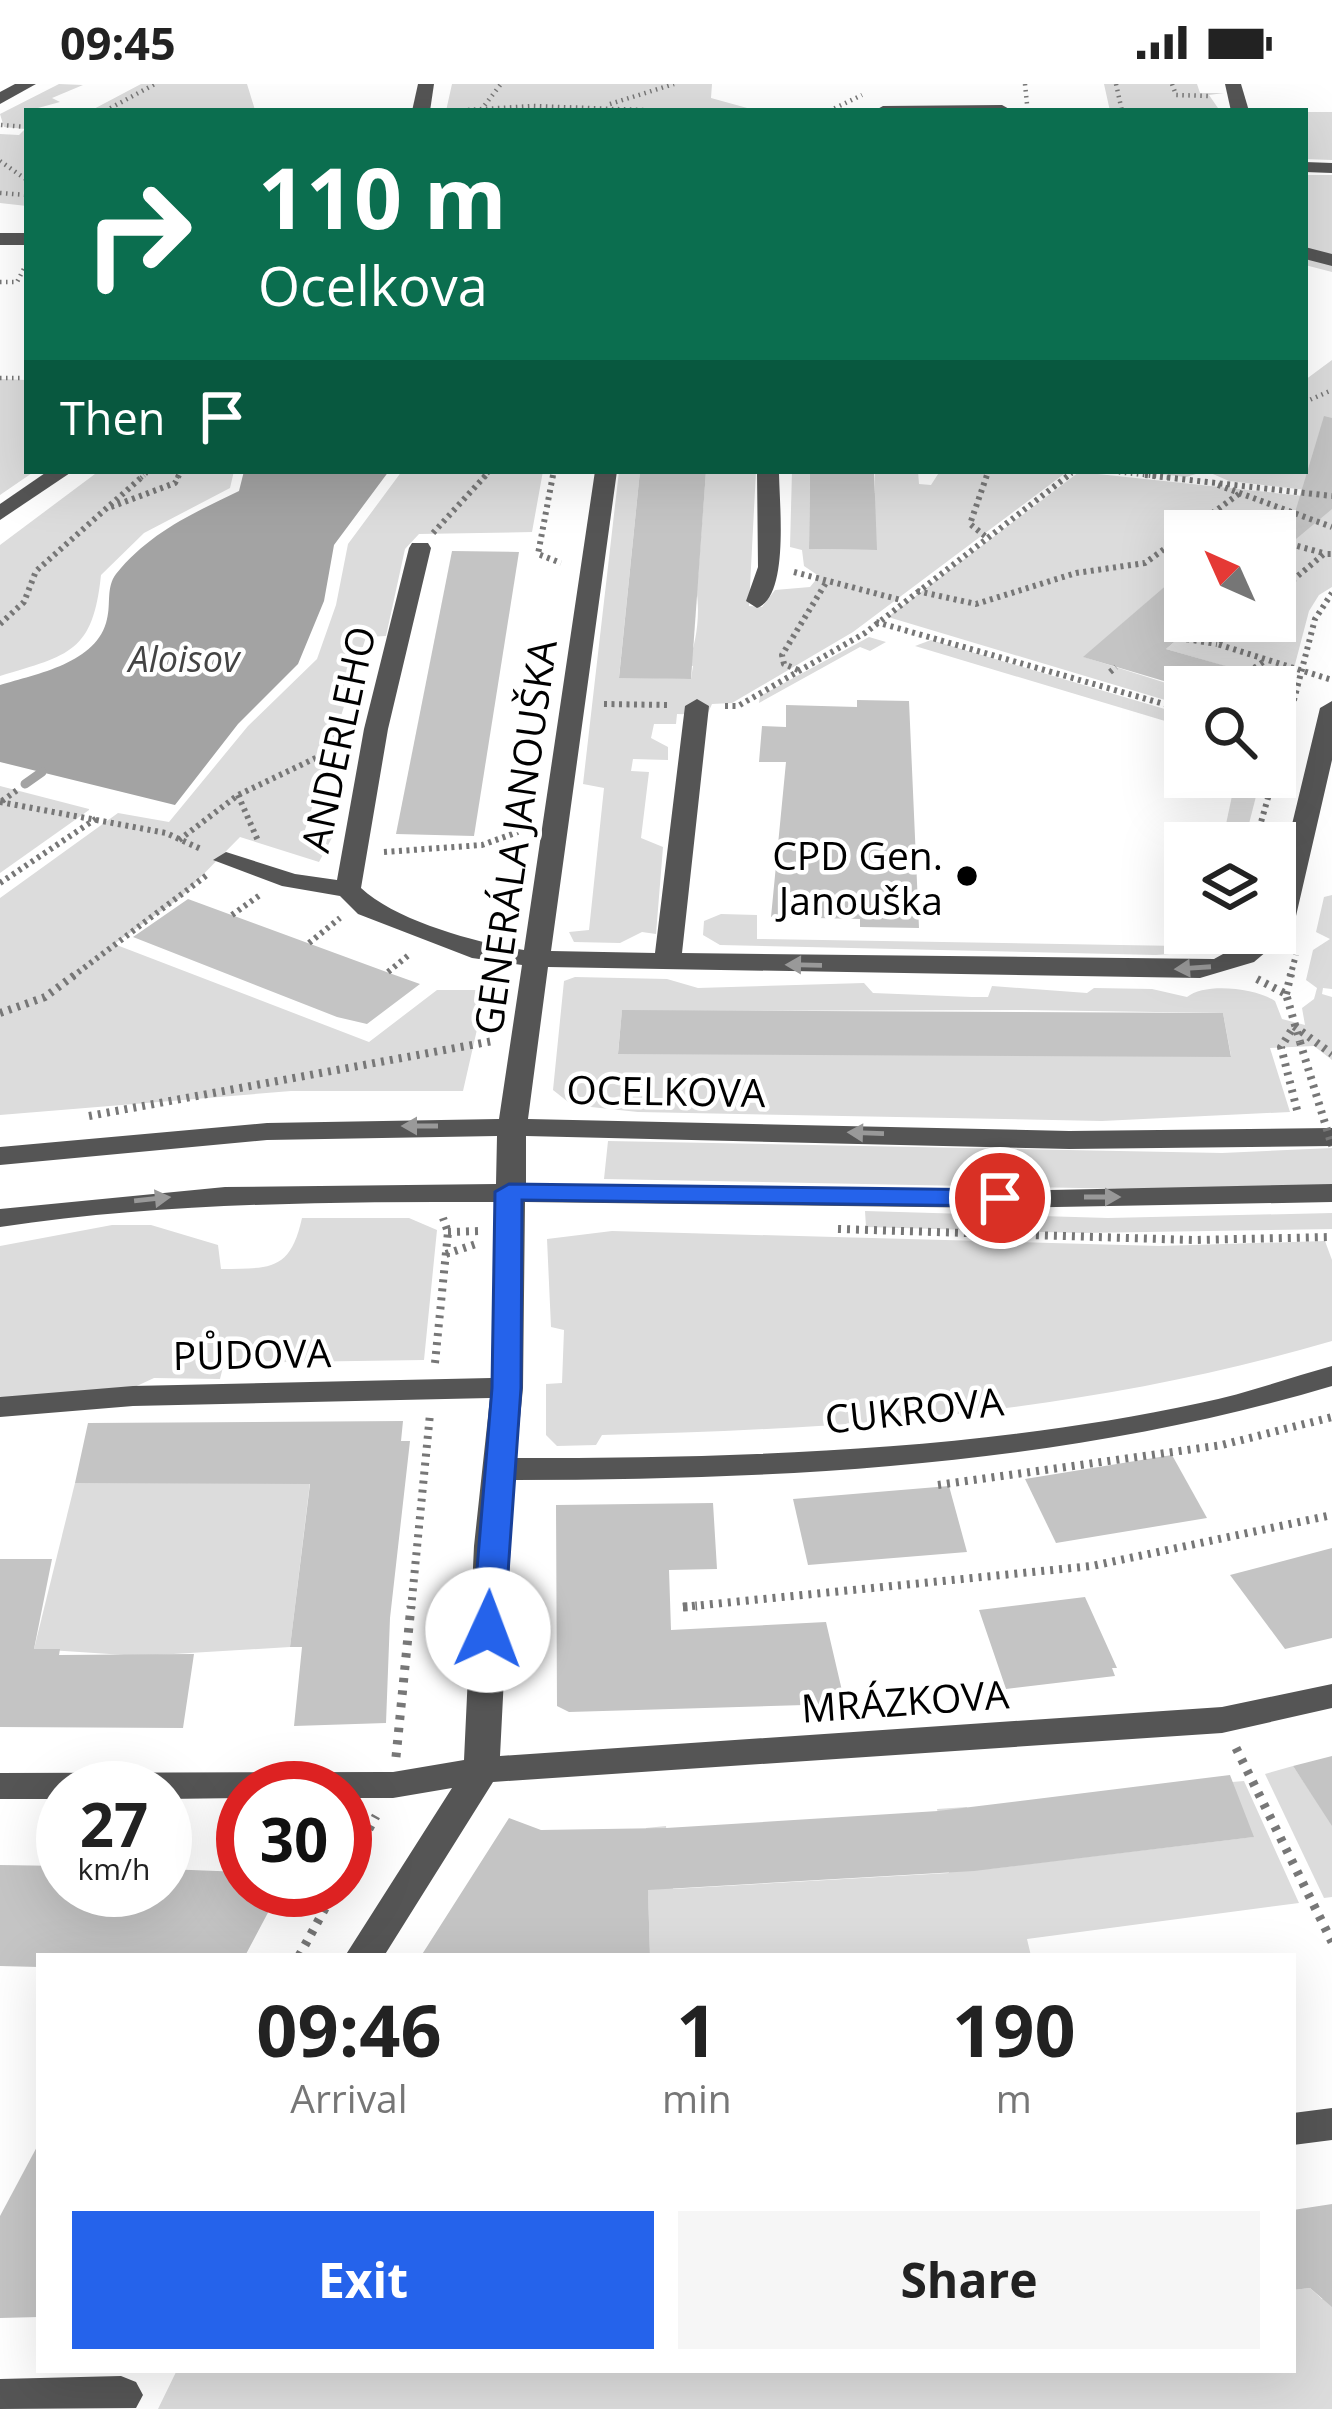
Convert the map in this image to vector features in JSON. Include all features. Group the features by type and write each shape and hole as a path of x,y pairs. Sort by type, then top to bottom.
{"street":[{"path":"0,99 28,84"},
{"path":"929,84 930,108"},
{"path":"0,514 58,474"},
{"name":"GENERÁLA JANOUŠKA","path":"482,1770 498,1468 507,1388 499,1220 606,474"},
{"path":"757,601 769,567 768,474"},
{"name":"ANDERLEHO","path":"420,548 376,729 345,903 481,952 534,959 1200,970 1227,964"},
{"path":"667,964 697,706"},
{"path":"1227,964 1263,950 1280,929 1332,707"},
{"path":"226,860 345,903"},
{"name":"OCELKOVA","path":"0,1156 243,1129 512,1128 1067,1141 1332,1137"},
{"path":"0,1218 207,1193 499,1220 859,1198 1332,1193"},
{"name":"CUKROVA","path":"498,1468 763,1467 960,1448 1186,1417 1332,1376"},
{"name":"PŮDOVA","path":"0,1407 133,1396 507,1388"},
{"name":"MRÁZKOVA","path":"0,1786 393,1785 482,1770 1222,1720 1332,1696"},
{"path":"366,1953 482,1770"},
{"path":"1296,2129 1332,2124"},
{"path":"0,2398 123,2391"}],"path":[{"path":"111,108 155,84"},
{"path":"483,108 501,84"},
{"path":"596,107 674,84"},
{"path":"1172,84 1176,95 1227,90"},
{"path":"578,108 614,108"},
{"path":"0,282 17,282 24,268"},
{"path":"0,624 24,602 36,571 146,474"},
{"path":"104,510 169,486 179,481 180,474"},
{"path":"420,548 487,474"},
{"path":"553,474 538,554 561,560 558,584"},
{"path":"986,537 970,524 988,474"},
{"path":"604,704 738,706 876,622 1071,474"},
{"path":"1140,474 1332,496"},
{"path":"1206,480 1213,474"},
{"path":"1206,480 1332,527"},
{"path":"1217,510 1240,493"},
{"path":"1296,546 1328,554"},
{"path":"915,590 976,604 1076,573 1145,563 1164,549"},
{"path":"1296,578 1328,554"},
{"path":"769,567 903,601"},
{"path":"800,670 784,664 782,655 826,581"},
{"path":"1296,695 1315,619 1332,593"},
{"path":"876,622 1164,704"},
{"path":"1204,642 1332,680"},
{"path":"1257,666 1266,660"},
{"path":"1,802 97,818 179,840 238,795 376,729"},
{"path":"1,802 20,788"},
{"path":"238,795 262,852"},
{"path":"515,855 521,810"},
{"path":"0,883 97,818"},
{"path":"369,854 482,845 518,832"},
{"path":"0,1013 45,998 226,860"},
{"path":"232,915 268,890"},
{"path":"309,943 345,903"},
{"path":"388,972 401,961"},
{"path":"1227,964 1286,994 1332,1146"},
{"path":"1294,1026 1332,1054"},
{"path":"1294,1026 1281,1047 1298,1114"},
{"path":"76,1118 495,1040"},
{"path":"372,1824 393,1785 448,1232 442,1216"},
{"path":"448,1232 499,1220"},
{"path":"446,1254 499,1220"},
{"path":"825,1227 1052,1238 1332,1237"},
{"path":"683,1607 1061,1570 1259,1537 1332,1515"},
{"path":"1222,1720 1332,1942"},
{"path":"301,1953 320,1917"}],"shaded area":[{"path":"59,84 83,85 52,98 60,102 24,108 24,129 4,127 0,114"},
{"path":"141,84 247,84 254,108 96,108"},
{"path":"452,84 712,84 711,98 747,108 447,108"},
{"path":"1104,84 1197,84 1200,93 1224,93 1209,95 1218,108 1109,108"},
{"path":"1308,112 1332,112 1332,160 1308,159"},
{"path":"24,130 24,206 0,203 0,134 19,135"},
{"path":"1308,175 1332,175 1332,272 1308,266"},
{"path":"1332,360 1332,493 1229,481 1213,474 1308,474 1308,378"},
{"path":"0,379 24,380 24,474 31,474 0,495"},
{"path":"95,474 233,474 230,488 144,533 101,575 92,620 74,646 0,676 0,545"},
{"path":"400,474 542,474 532,532 419,534 405,549 386,636 366,637 304,833 334,834 319,862 240,837 180,898 114,944 369,1042 437,990 486,990 463,1091 291,1091 0,1115 0,898 118,813 169,822 248,726 317,659 336,605 348,544"},
{"path":"619,474 640,474 619,677 691,679 693,666 687,665 698,622 693,577 698,577 706,474 756,474 749,606 762,607 775,590 810,587 819,576 804,566 802,550 790,547 792,474 810,474 809,549 876,550 870,494 875,493 875,474 918,474 919,484 931,485 938,474 1064,474 853,632 732,703 712,704 707,715 677,714 676,724 654,724 651,738 668,747 668,760 633,759 631,771 649,772 641,838 663,847 656,934 642,932 620,943 574,942 569,932 589,930 604,788 583,784"},
{"path":"1076,474 1332,499 1332,587 1319,595 1309,611 1295,666 1224,666 1166,649 1174,642 1296,642 1296,538 1309,526 1296,523 1296,510 1164,510 1164,587 1084,657 1164,682 1164,700 888,617"},
{"path":"869,637 886,642 870,651 860,647 759,703 760,696"},
{"path":"931,640 1164,709 1164,721 915,646"},
{"path":"0,786 89,809 89,810 0,873"},
{"path":"1232,798 1256,798 1249,822 1226,822"},
{"path":"1332,895 1332,989 1323,988 1322,994 1332,997 1332,1060 1314,1046 1270,1048 1290,1112 1102,1121 638,1112 572,1105 553,1090 564,981 575,977 667,979 698,988 864,983 873,993 972,997 988,997 992,986 1087,993 1094,988 1152,989 1187,997 1206,989 1231,988 1267,996 1275,1001 1282,1019 1305,1025 1302,1008 1314,999 1317,988 1306,980 1313,950 1330,939 1316,932 1324,897","holes":["622,1011 1223,1013 1231,1056 618,1053"]},
{"path":"721,914 757,915 757,939 1164,946 1164,954 1170,954 1156,955 720,945 703,935 704,921"},
{"path":"608,1141 1222,1153 1332,1148 1332,1186 1232,1191 604,1179"},
{"path":"865,1211 1108,1218 1332,1213 1332,1229 1082,1233 866,1227"},
{"path":"302,1218 409,1218 437,1230 424,1360 224,1363 220,1379 154,1378 126,1391 0,1399 0,1246 112,1225 151,1225 218,1245 221,1269 265,1267 291,1249"},
{"path":"612,1231 1160,1246 1325,1241 1332,1260 1332,1341 1150,1385 1060,1400 788,1428 602,1435 596,1445 557,1446 546,1435 546,1384 562,1383 564,1330 551,1327 547,1239"},
{"path":"310,1482 290,1647 140,1656 34,1649 75,1483"},
{"path":"1293,1766 1332,1824 1332,1897 1324,1898 1265,1774"},
{"path":"1244,1781 1299,1903 1027,1939 1030,1953 650,1953 646,1828 666,1826 673,1889 949,1873 937,1809 967,1807 988,1869 1253,1837 1232,1782"},
{"path":"1310,2288 1322,2299 1332,2298 1332,2409 158,2409 176,2373 1296,2373 1296,2290"}],"water":[{"name":"Aloisov","path":"243,474 387,474 334,545 324,601 298,664 238,724 175,805 0,762 0,685 64,664 92,646 107,619 113,579 129,560 157,536 239,491"}],"building":[{"path":"1324,416 1332,418 1332,509 1296,539 1296,510"},
{"path":"640,474 706,474 691,679 619,678"},
{"path":"810,474 874,474 877,550 809,549"},
{"path":"452,551 519,552 474,836 396,834"},
{"path":"1164,587 1164,642 1174,642 1166,649 1226,666 1164,666 1164,681 1083,657"},
{"path":"857,700 909,701 919,928 860,927 860,919 771,917 786,762 759,762 762,726 786,727 786,705 857,707"},
{"path":"188,899 420,984 367,1024 337,1017 133,937"},
{"path":"622,1010 1223,1013 1231,1057 618,1054"},
{"path":"403,1421 401,1441 410,1441 390,1618 386,1723 294,1726 302,1647 290,1647 310,1484 75,1483 88,1423"},
{"path":"1172,1455 1207,1518 1056,1543 1025,1479"},
{"path":"949,1486 967,1552 808,1565 793,1499"},
{"path":"713,1503 717,1569 669,1570 671,1630 826,1622 843,1695 837,1695 839,1704 569,1712 557,1706 556,1505"},
{"path":"1332,1548 1332,1638 1285,1649 1230,1575"},
{"path":"0,1559 52,1559 34,1649 60,1649 59,1655 194,1654 183,1728 0,1727"},
{"path":"1085,1597 1117,1668 1112,1668 1115,1676 1006,1689 979,1610"},
{"path":"1332,1756 1332,1826 1293,1766"},
{"path":"1230,1775 1254,1837 974,1871 648,1890 650,1953 423,1953 509,1818 541,1830 666,1828 938,1811"},
{"path":"0,1865 36,1866 36,1917 192,1917 192,1870 216,1871 216,1917 266,1917 247,1953 36,1953 36,1967 0,1966"},
{"path":"36,2149 36,2317 0,2318 0,2216"},
{"path":"1332,2204 1332,2307 1310,2288 1296,2290 1296,2210"}],"waterway":[{"path":"25,784 42,772"}],"place":[{"name":"CPD Gen. Janouška","path":"967,876"}],"route":[{"path":"488,1630 507,1388 509,1192 1000,1198"}]}
